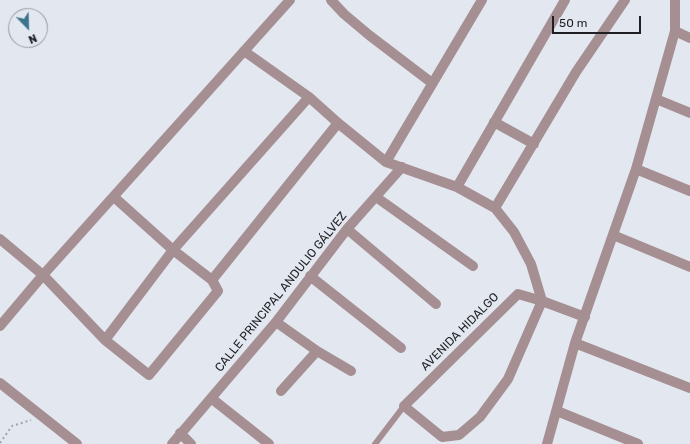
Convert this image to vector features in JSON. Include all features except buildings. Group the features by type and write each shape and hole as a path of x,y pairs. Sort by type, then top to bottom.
{"street":[{"path":"0,326 163,139 290,0"},
{"path":"331,0 344,14 369,35 432,83"},
{"path":"386,162 482,0"},
{"path":"457,187 565,0"},
{"path":"495,208 576,72 625,0"},
{"path":"547,444 575,343 636,169 675,31 675,0"},
{"path":"675,31 690,38"},
{"path":"244,51 309,97 386,162 457,187 495,208 514,232 531,264 542,301 508,379 480,417 459,435 442,437 404,406"},
{"path":"105,340 174,250 309,97"},
{"path":"656,99 690,113"},
{"path":"494,122 534,144"},
{"path":"212,280 338,123"},
{"name":"CALLE PRINCIPAL ANDULIO GÁLVEZ","path":"172,444 276,322 347,229 402,167"},
{"path":"636,169 690,191"},
{"path":"0,239 43,275 105,340 149,375 218,291 212,280 174,250 114,197"},
{"path":"376,197 473,266"},
{"path":"347,229 436,304"},
{"path":"613,234 690,267"},
{"path":"310,276 401,348"},
{"name":"AVENIDA HIDALGO","path":"404,406 513,297 518,294 585,317"},
{"path":"276,322 316,351 351,371"},
{"path":"575,343 690,388"},
{"path":"281,391 316,351"},
{"path":"0,383 77,444"},
{"path":"211,398 269,444"},
{"path":"557,411 638,444"},
{"path":"180,433 191,444"}],"lane":[{"path":"376,444 404,406"}],"path":[{"path":"0,443 12,426 41,417"}]}
